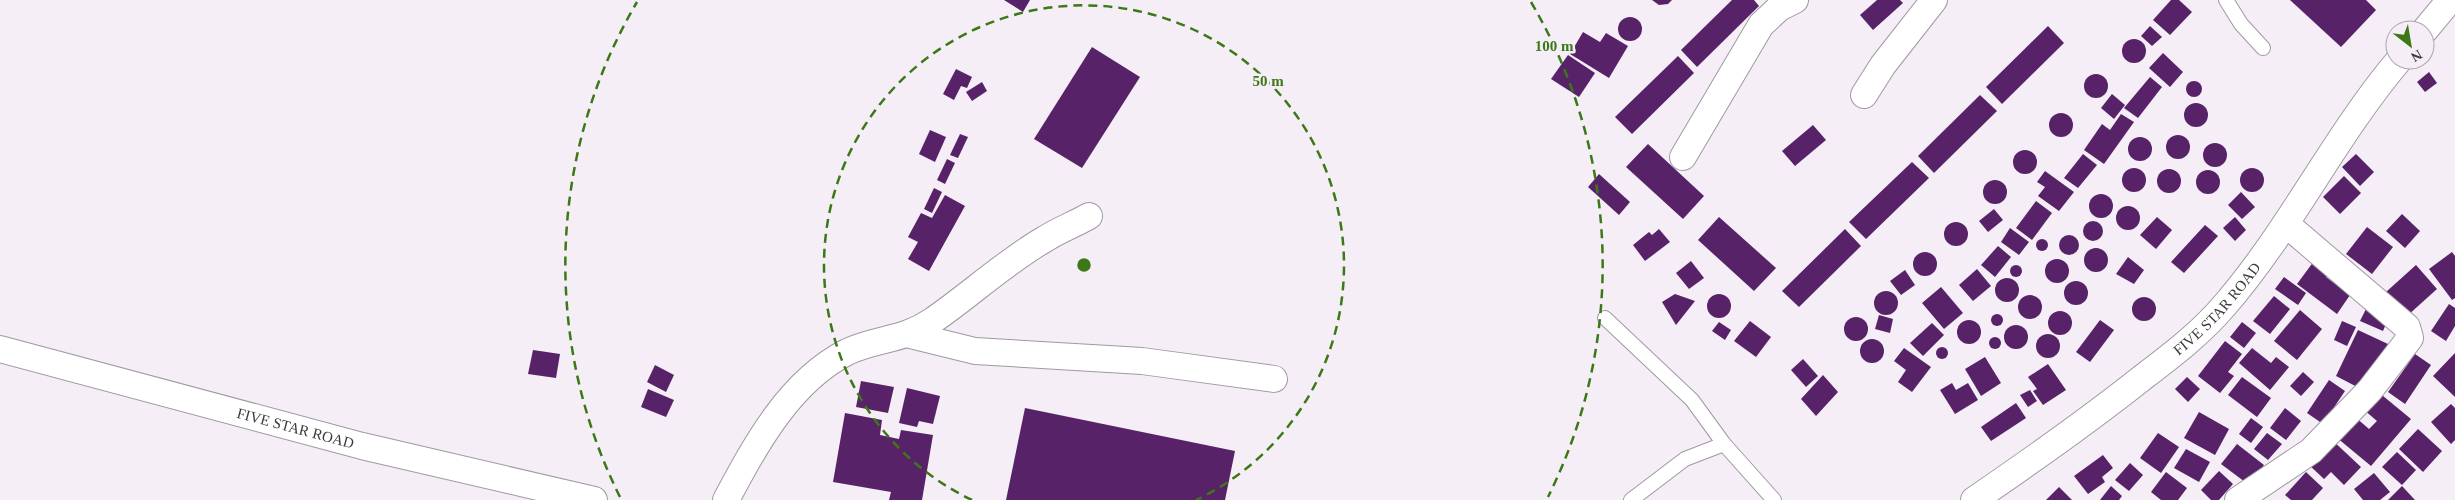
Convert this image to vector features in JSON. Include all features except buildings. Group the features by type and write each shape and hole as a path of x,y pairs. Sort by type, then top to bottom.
{"street":[{"path":"1683,157 1762,25 1779,8 1795,0"},
{"path":"1864,95 1883,65 1934,0"},
{"path":"2433,20 2450,0"},
{"name":"FIVE STAR ROAD","path":"1974,500 2087,420 2193,338 2242,284 2286,224 2371,92 2390,70"},
{"path":"726,500 766,432 796,390 823,368 847,352 910,335 932,322 997,272 1045,239 1089,216"},
{"path":"2238,500 2311,451 2370,390 2410,338 2407,327 2286,224"},
{"path":"910,335 975,351 1142,361 1274,378"},
{"name":"FIVE STAR ROAD","path":"0,349 362,446 594,500"}],"lane":[{"path":"2226,0 2241,24 2263,48"},
{"path":"1605,318 1692,400 1724,444 1774,500"},
{"path":"1631,500 1685,459 1724,444"}]}
